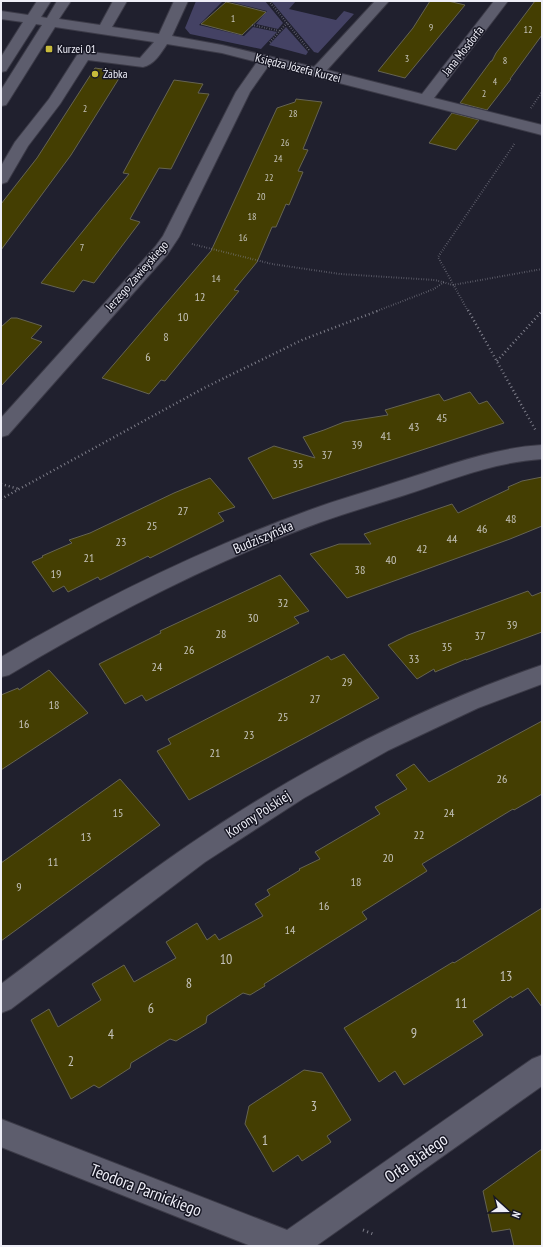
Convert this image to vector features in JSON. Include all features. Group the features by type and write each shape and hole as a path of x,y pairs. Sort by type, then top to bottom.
{"street":[{"path":"1,68 44,1"},
{"path":"1,102 64,1"},
{"path":"104,30 120,1"},
{"path":"1,179 21,146 55,100 84,55 143,62 150,57 162,39 170,26 181,1"},
{"path":"317,72 382,1"},
{"name":"Jana Mosdorfa","path":"425,100 501,1"},
{"name":"Księdza Józefa Kurzei","path":"1,15 162,39 266,59 542,130"},
{"name":"Jerzego Zawieyskiego","path":"1,430 161,251 169,239 243,92 266,59"},
{"name":"Budziszyńska","path":"1,668 62,631 149,588 248,542 302,520 540,444"},
{"name":"Korony Polskiej","path":"1,1000 196,854 295,790 381,743 470,701 542,674"},
{"name":"Orła Białego","path":"290,1246 542,1070"},
{"name":"Teodora Parnickiego","path":"1,1133 290,1246"}],"path":[{"path":"269,1 315,58 328,61"},
{"path":"252,25 280,31"},
{"path":"526,126 438,257 497,361 540,444"},
{"path":"169,239 272,264 340,274 435,280 453,285 542,270"},
{"path":"1,499 204,388 302,340 434,289 444,282"},
{"path":"497,361 542,312"},
{"path":"1,484 19,489"}],"shaded area":[{"path":"196,1 223,1 199,25 244,36 253,27 277,32 261,49 190,34 185,28"},
{"path":"227,1 265,1 283,23 278,29 256,24 267,11"},
{"path":"271,1 296,1 289,9 336,20 344,11 354,14 318,53 314,52"},
{"path":"286,27 308,52 306,55 269,45"}],"building":[{"path":"430,1 448,1 465,5 405,78 378,71 413,28"},
{"path":"535,1 542,1 542,35 511,79 487,110 460,103 492,61 496,53"},
{"path":"226,2 266,12 242,35 201,24"},
{"path":"95,68 123,72 71,155 1,250 1,204 37,158"},
{"path":"174,80 203,84 198,93 209,94 171,169 159,168 130,219 140,222 94,283 83,280 74,292 41,283 129,174 123,173"},
{"path":"296,99 322,102 303,149 308,150 298,171 303,172 289,205 286,204 276,227 272,227 257,262 234,290 239,291 165,381 161,380 149,394 102,378 211,251 277,108 295,102"},
{"path":"452,113 479,120 456,150 429,143"},
{"path":"11,318 17,318 42,326 31,338 42,342 1,386 1,327"},
{"path":"470,392 479,404 487,401 504,423 273,499 248,458 274,446 315,458 303,437 344,422 388,415 385,410 439,394 444,401"},
{"path":"542,477 542,526 347,598 310,554 339,544 371,544 364,534 452,504 458,513 509,489 508,487 522,481"},
{"path":"210,478 235,507 218,513 224,521 150,558 148,556 100,580 98,577 68,592 64,586 53,592 32,562 72,543 69,540 90,533 174,493"},
{"path":"280,575 309,611 294,617 299,623 146,701 142,695 125,704 99,664 161,633 160,631"},
{"path":"528,591 532,596 542,592 542,632 466,659 435,672 434,669 417,679 388,645 408,635"},
{"path":"344,654 379,698 189,800 157,751 171,744 168,739 328,656 331,660"},
{"path":"49,670 88,713 1,770 1,695 18,688 19,690"},
{"path":"542,721 542,794 514,810 513,809 422,864 427,871 362,912 367,919 264,984 265,986 250,995 243,993 207,1016 206,1023 176,1041 170,1039 131,1063 130,1068 99,1088 94,1085 71,1099 31,1020 49,1009 58,1027 101,1000 92,984 124,965 134,982 176,958 166,942 197,923 207,940 215,934 219,940 263,916 255,904 270,895 267,890 300,870 299,869 320,859 315,852 380,814 375,807 407,789 396,775 414,764 429,782"},
{"path":"120,779 160,825 1,941 1,863"},
{"path":"542,908 542,1007 528,988 512,998 511,996 473,1021 483,1035 404,1085 395,1071 379,1082 344,1028 453,962 454,963"},
{"path":"304,1070 322,1073 351,1120 327,1136 331,1142 302,1161 298,1155 273,1172 245,1124 249,1106"},
{"path":"542,1149 542,1246 514,1246 510,1229 492,1232 483,1191"}],"place":[{"name":"Kurzei 01","path":"49,49"},
{"name":"Żabka","path":"95,74"}]}
